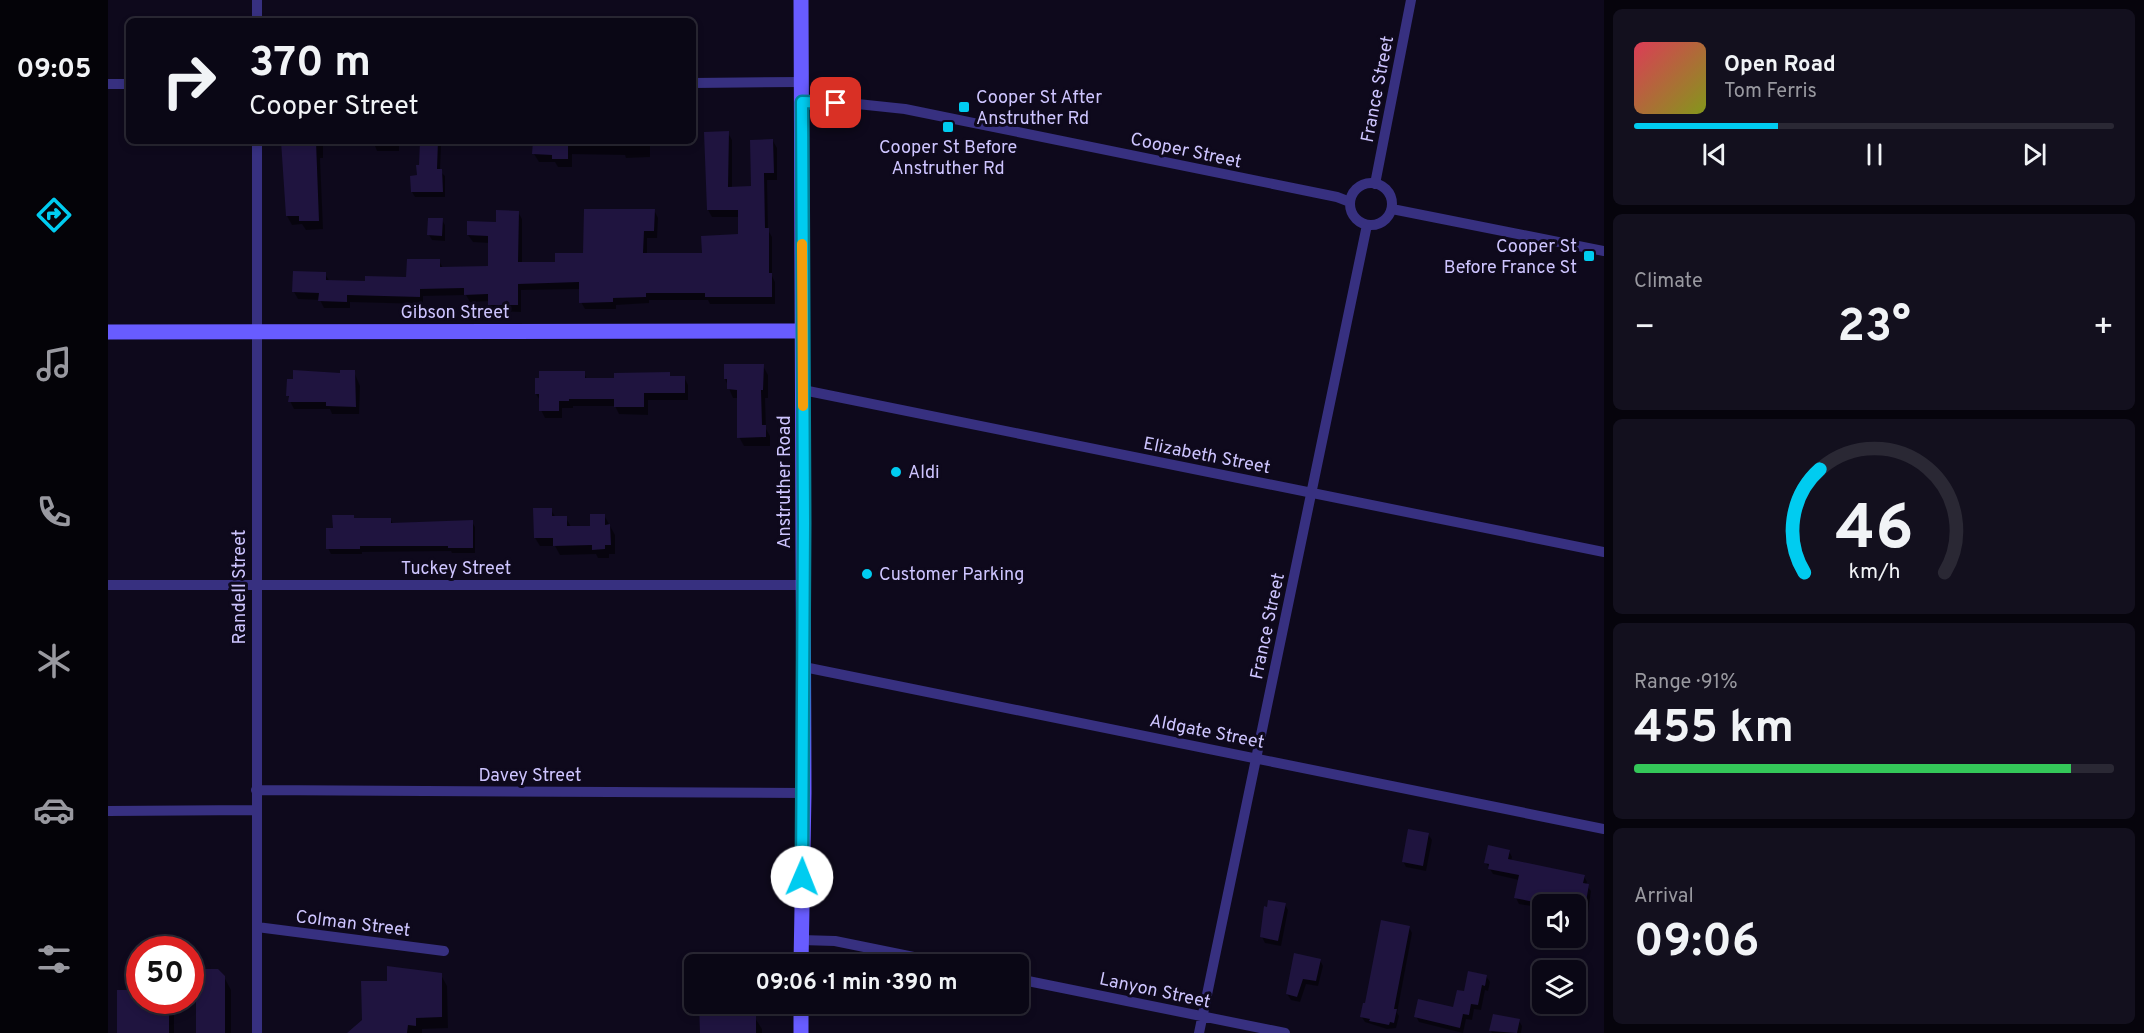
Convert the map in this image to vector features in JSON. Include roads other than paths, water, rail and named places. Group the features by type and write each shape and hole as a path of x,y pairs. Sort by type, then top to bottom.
{"main road":[{"name":"Anstruther Road","path":"801,0 804,667 801,954"},
{"name":"Gibson Street","path":"108,332 802,331"},
{"path":"801,1014 801,1033"}],"street":[{"path":"257,0 257,18"},
{"name":"France Street","path":"1375,184 1412,0"},
{"path":"696,82 801,82"},
{"path":"108,84 126,84"},
{"name":"Cooper Street","path":"802,102 848,103 906,110 1350,202"},
{"name":"Randell Street","path":"256,1033 257,144"},
{"path":"1368,184 1375,184 1387,190 1392,209 1385,220 1374,225 1367,225 1352,214 1350,202 1356,190 1368,184"},
{"path":"1392,209 1604,251"},
{"name":"France Street","path":"1199,1033 1367,225"},
{"name":"Elizabeth Street","path":"803,390 1604,552"},
{"name":"Tuckey Street","path":"108,585 803,585"},
{"name":"Aldgate Street","path":"804,667 1604,829"},
{"name":"Davey Street","path":"256,790 804,793"},
{"path":"108,811 256,810"},
{"name":"Colman Street","path":"256,927 444,951"},
{"path":"801,940 836,941 899,954"},
{"name":"Lanyon Street","path":"1029,981 1285,1033"}],"place":[{"name":"Cooper St After Anstruther Rd","path":"964,107"},
{"name":"Cooper St Before Anstruther Rd","path":"948,127"},
{"name":"Cooper St Before France St","path":"1589,256"},
{"name":"Aldi","path":"896,472"},
{"name":"Customer Parking","path":"867,574"}]}
